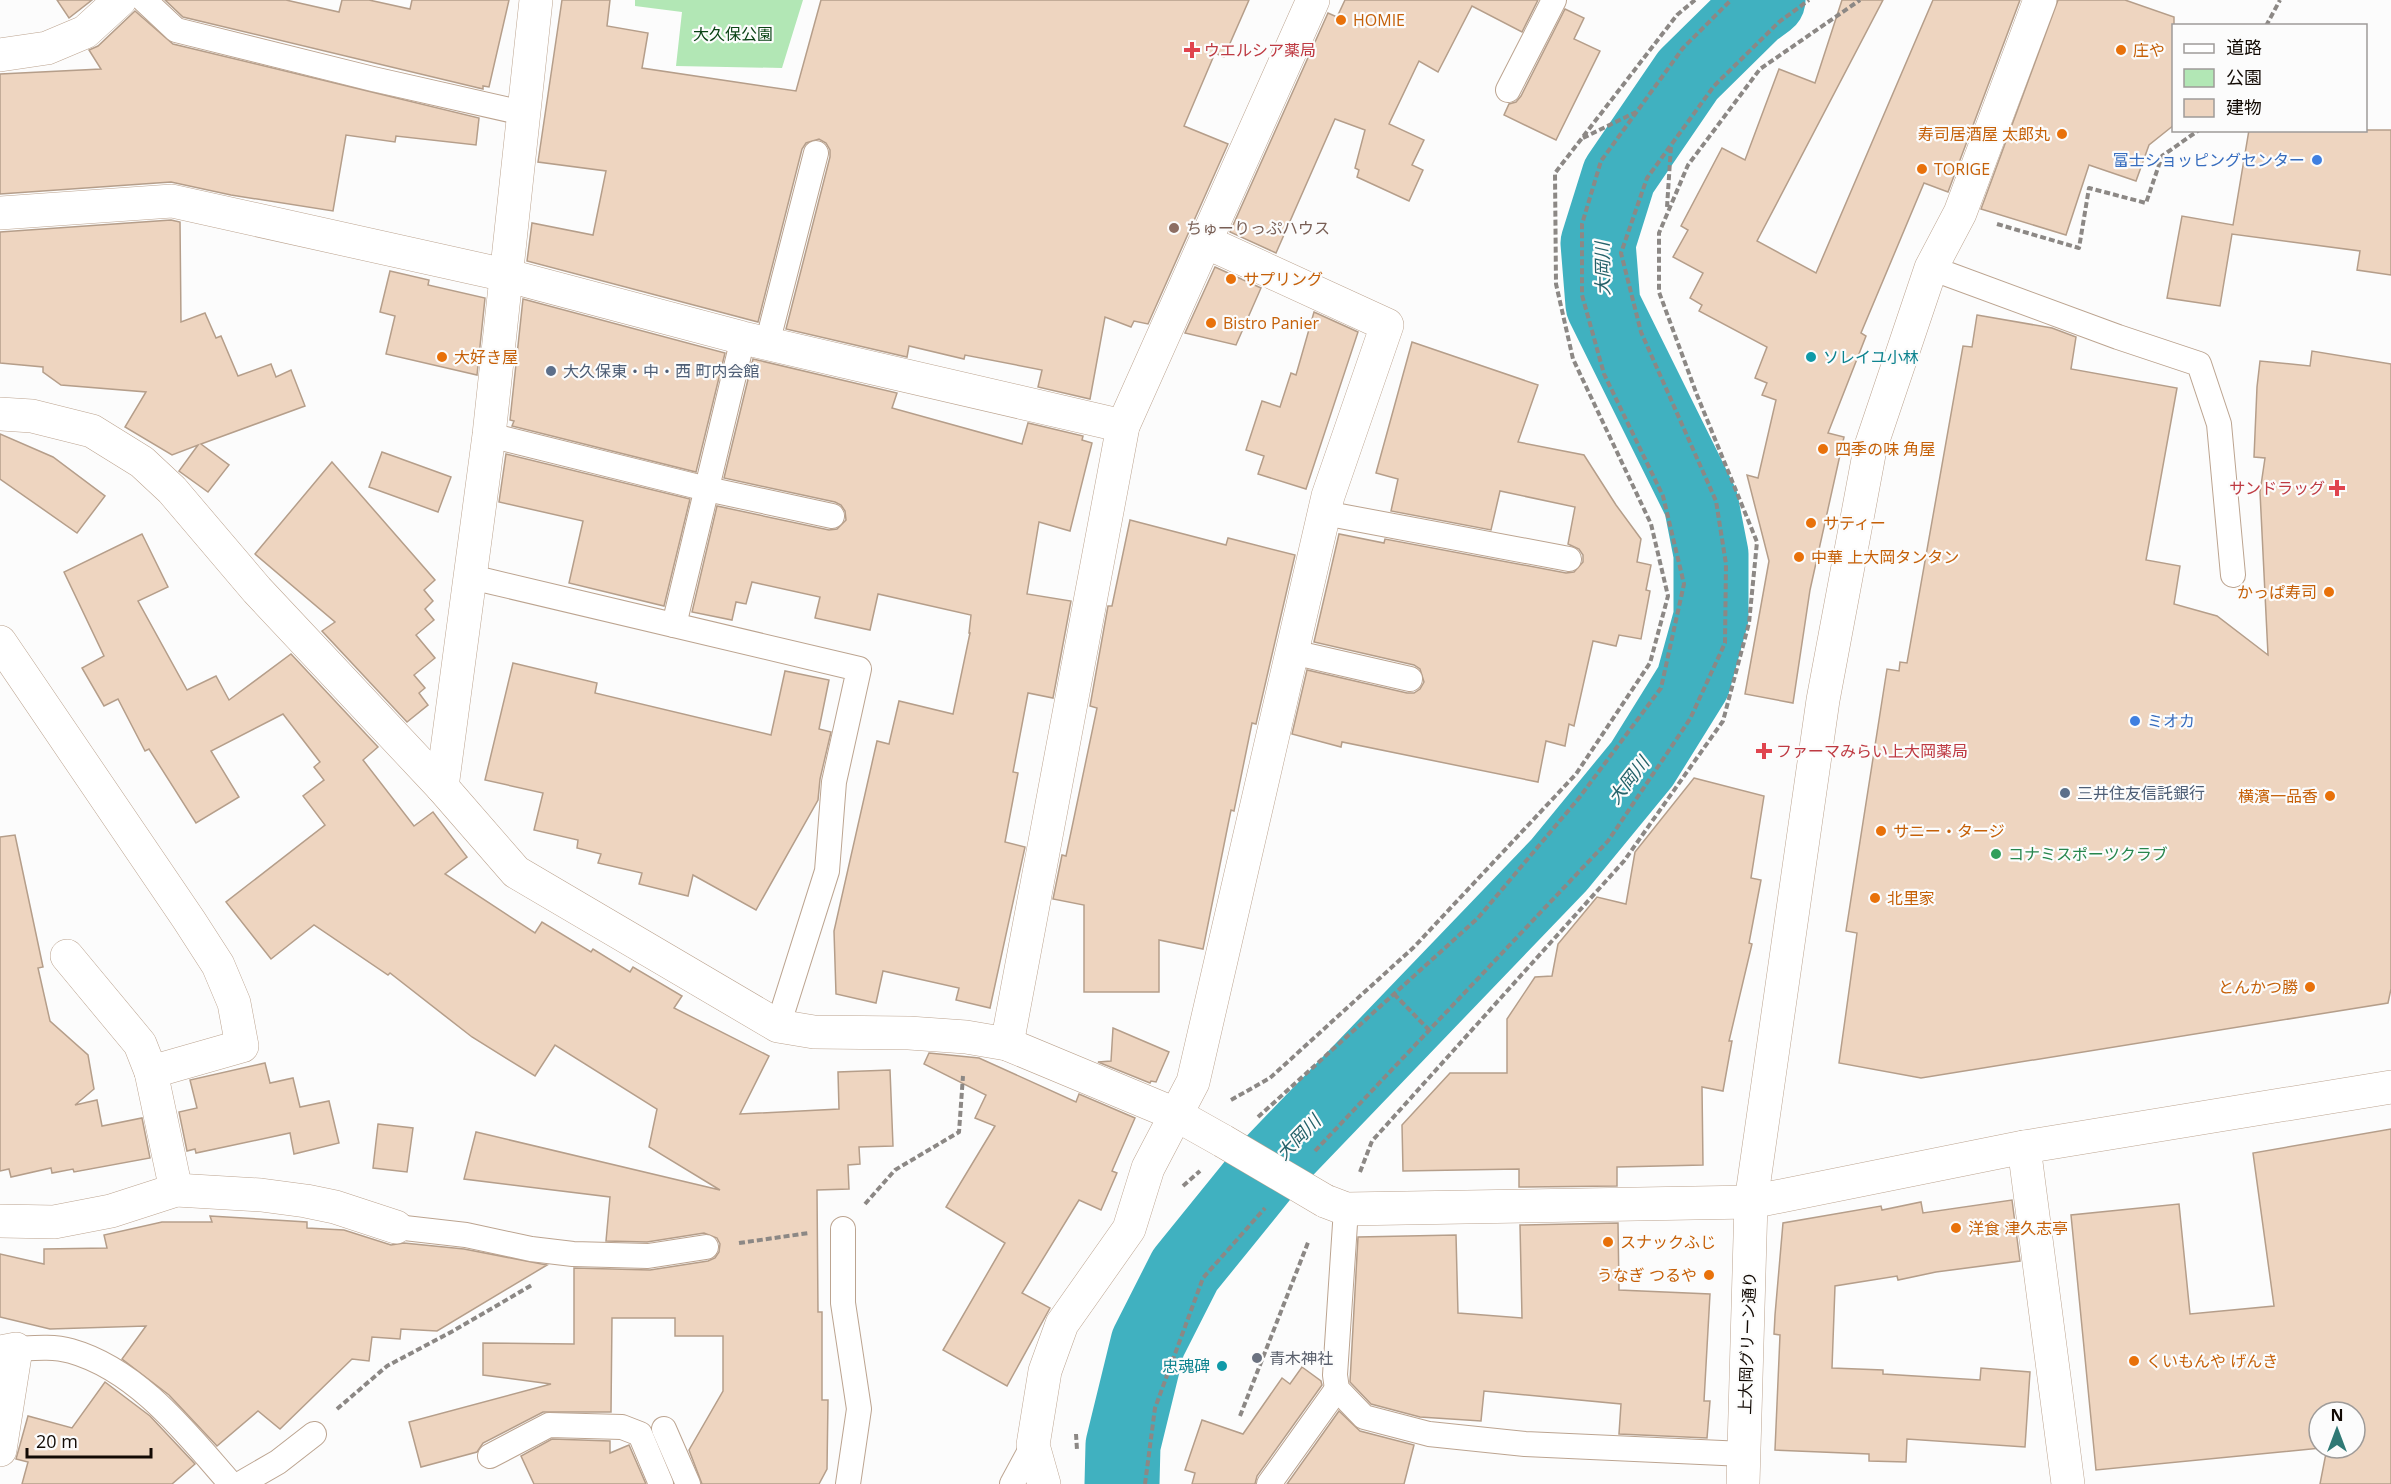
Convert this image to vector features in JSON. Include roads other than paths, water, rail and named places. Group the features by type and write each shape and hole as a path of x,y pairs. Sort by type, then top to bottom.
{"street":[{"path":"0,55 47,48 85,32 120,0"},
{"path":"442,787 489,435 536,0"},
{"path":"1006,1044 1123,426 1313,0"},
{"name":"上大岡グリーン通り","path":"1743,1469 1751,1202 1823,700 1870,449 1931,268 1960,213 2040,0"},
{"path":"0,213 172,201 505,275 755,341 1123,426"},
{"path":"1044,1484 1033,1445 1045,1371 1062,1324 1129,1228 1148,1168 1193,1082 1324,513 1386,325 1206,242"},
{"path":"0,414 32,416 92,430 142,462 172,490 257,590 442,787 516,872 778,1026 814,1032 909,1033 966,1037 1006,1044 1175,1113 1335,1205 1751,1202 2024,1148 2391,1087"},
{"path":"0,642 189,920 218,965 234,1003 242,1046 151,1072"},
{"path":"67,956 140,1044 151,1072 176,1190"},
{"path":"2024,1148 2068,1484"},
{"path":"0,1221 54,1222 111,1211 176,1190 261,1195 306,1202 335,1207 396,1227"},
{"path":"0,1450 8,1351"}],"lane":[{"path":"144,0 176,30 373,79 523,113"},
{"path":"1508,90 1554,0"},
{"path":"674,625 707,489 816,153"},
{"path":"1931,268 2118,337 2199,364 2219,424 2233,575"},
{"path":"489,435 707,489 832,516"},
{"path":"1324,513 1569,559"},
{"path":"471,577 859,669 834,782 827,871 778,1026"},
{"path":"1292,652 1410,679"},
{"path":"1335,1205 1335,1375 1337,1389 1364,1417 1429,1434 1743,1469"},
{"path":"396,1227 466,1235 531,1249 573,1254 648,1256 706,1247"},
{"path":"843,1228 843,1303 859,1409 848,1484"},
{"path":"8,1351 44,1348 69,1350 96,1361 139,1388 160,1407 231,1484"},
{"path":"1269,1484 1337,1389"},
{"path":"490,1456 549,1425 622,1427 640,1434 662,1484"},
{"path":"664,1429 688,1484"},
{"path":"240,1484 278,1462 314,1434"},
{"path":"1012,1484 1033,1445"}],"waterway":[{"name":"大岡川","path":"1122,1484 1123,1445 1148,1343 1185,1270 1266,1170 1559,865 1642,764 1693,682 1711,617 1711,554 1701,503 1603,305 1598,243 1619,176 1688,75 1753,11 1768,0"}],"place":[{"name":"HOMIE","path":"1341,20"},
{"name":"ウエルシア薬局","path":"1192,50"},
{"name":"庄や","path":"2121,50"},
{"name":"寿司居酒屋 太郎丸","path":"2062,134"},
{"name":"富士ショッピングセンター","path":"2317,160"},
{"name":"TORIGE","path":"1922,169"},
{"name":"ちゅーりっぷハウス","path":"1174,228"},
{"name":"サプリング","path":"1231,279"},
{"name":"Bistro Panier","path":"1211,323"},
{"name":"大好き屋","path":"442,357"},
{"name":"ソレイユ小林","path":"1811,357"},
{"name":"大久保東・中・西 町内会館","path":"551,371"},
{"name":"四季の味 角屋","path":"1823,449"},
{"name":"サンドラッグ","path":"2337,488"},
{"name":"サティー","path":"1811,523"},
{"name":"中華 上大岡タンタン","path":"1799,557"},
{"name":"かっぱ寿司","path":"2329,592"},
{"name":"ミオカ","path":"2135,721"},
{"name":"ファーマみらい上大岡薬局","path":"1764,751"},
{"name":"三井住友信託銀行","path":"2065,793"},
{"name":"横濱一品香","path":"2330,796"},
{"name":"サニー・タージ","path":"1881,831"},
{"name":"コナミスポーツクラブ","path":"1996,854"},
{"name":"北里家","path":"1875,898"},
{"name":"とんかつ勝","path":"2310,987"},
{"name":"洋食 津久志亭","path":"1956,1228"},
{"name":"スナックふじ","path":"1608,1242"},
{"name":"うなぎ つるや","path":"1709,1275"},
{"name":"青木神社","path":"1257,1358"},
{"name":"くいもんや げんき","path":"2134,1361"},
{"name":"忠魂碑","path":"1222,1366"}],"park label":[{"name":"大久保公園","path":"733,34"}]}
